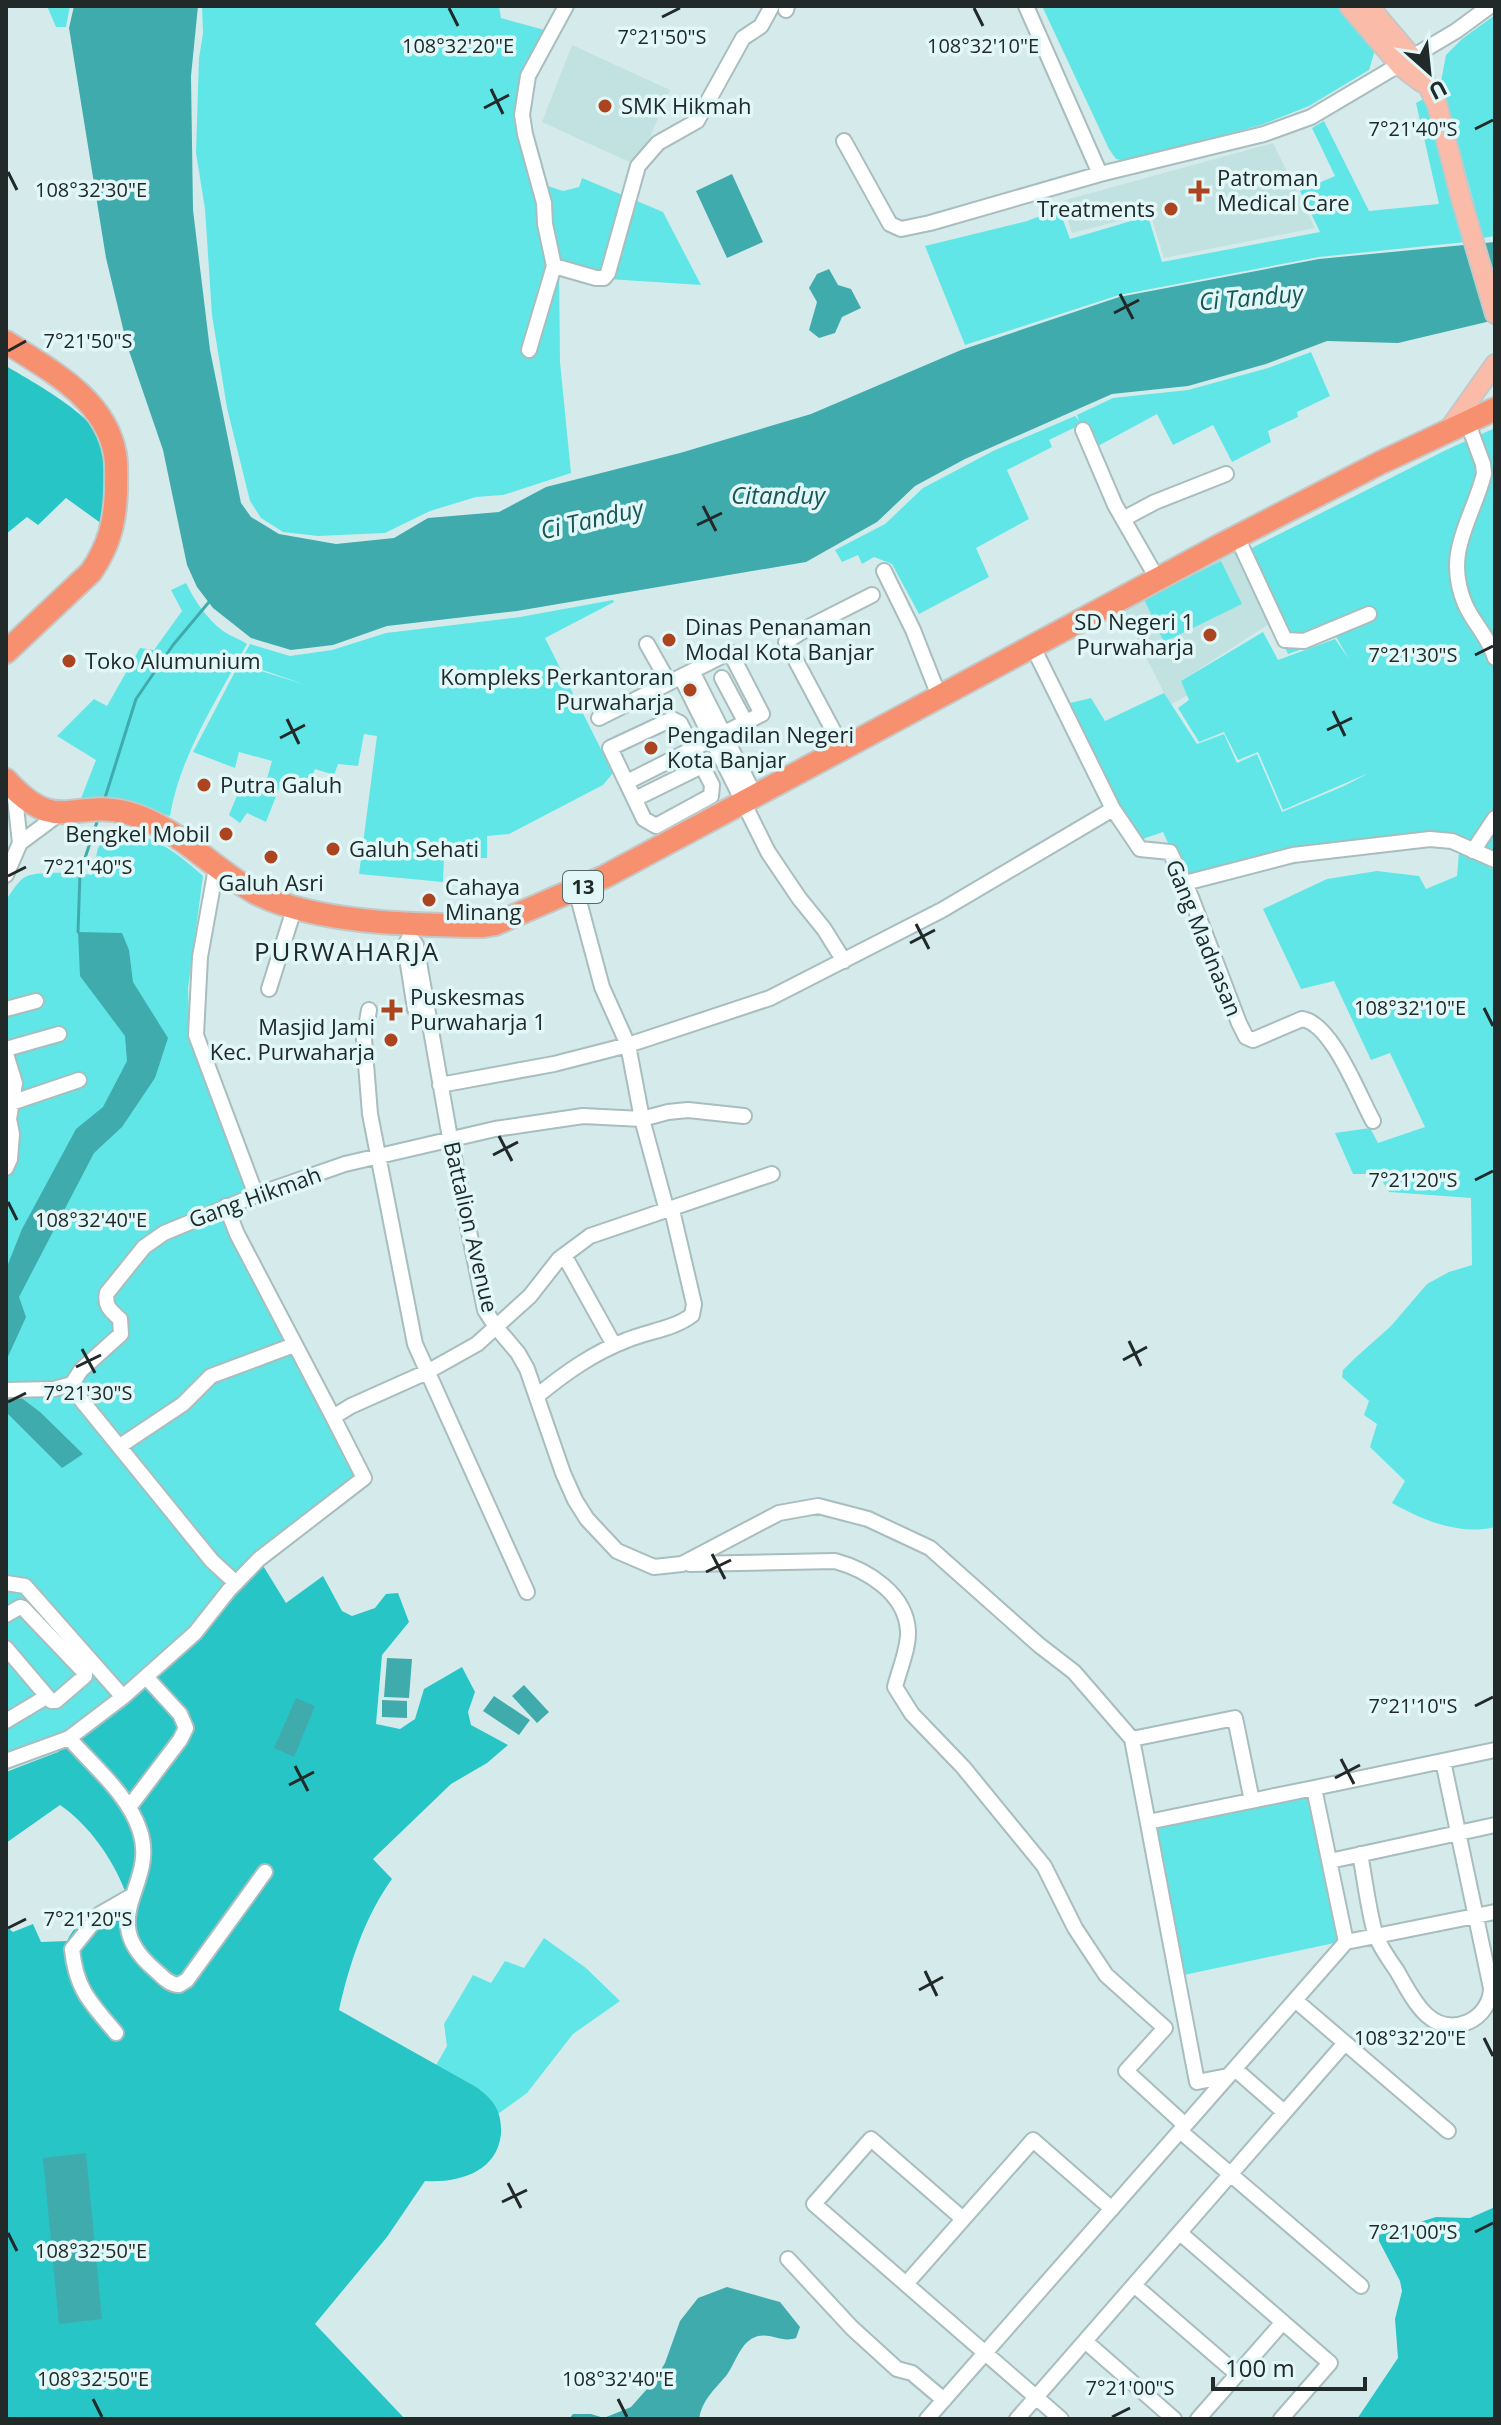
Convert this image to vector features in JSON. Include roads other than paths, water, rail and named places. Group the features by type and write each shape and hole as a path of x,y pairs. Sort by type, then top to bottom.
{"highway":[{"path":"6,342 85,397 107,427 116,458 116,509 112,532 91,572 6,652"},
{"name":"13","path":"59,814 106,810 127,813 172,833 216,868 264,896 295,906 410,931 495,924 576,890 1237,537 1495,409"},
{"path":"10,785 45,811 59,814"}],"main road":[{"path":"1349,6 1406,62 1437,104 1495,314"},
{"path":"1369,6 1406,62"},
{"path":"1458,425 1495,364"}],"street":[{"path":"529,350 554,266 544,203 522,115 528,76 566,6"},
{"path":"1026,6 1100,174"},
{"path":"844,141 890,224 901,229 1100,174 1277,130 1311,117 1406,62 1490,6"},
{"path":"554,266 604,278 638,166 658,143 697,121 743,38 782,7"},
{"path":"1458,425 1483,464 1484,474 1460,537 1457,578 1467,609 1489,642 1495,658"},
{"path":"1083,430 1123,519 1158,580"},
{"path":"1123,519 1155,502 1226,474"},
{"path":"1237,537 1285,640 1304,641 1369,614"},
{"path":"884,571 913,630 939,696"},
{"path":"842,747 786,642 872,595"},
{"path":"647,644 681,677 718,737 749,797 768,852 844,961"},
{"name":"Gang Madnasan","path":"1033,647 1113,809 1140,849 1170,852 1246,1037 1253,1040 1294,1022 1310,1021 1324,1033 1343,1061 1373,1121"},
{"path":"599,718 730,652 762,714 627,782"},
{"path":"722,678 746,723"},
{"path":"666,720 680,723 694,750 712,785 711,796 656,826 644,819 610,748 666,720"},
{"path":"635,799 702,766"},
{"path":"10,785 20,843"},
{"path":"440,1085 554,1064 628,1045 761,1002 942,910 1113,809"},
{"path":"6,875 20,843 59,814"},
{"path":"1473,851 1495,818"},
{"path":"1185,883 1325,849 1430,839 1452,841 1495,860"},
{"path":"216,868 200,957 196,1035 256,1195"},
{"path":"537,1396 583,1361 614,1345 676,1324 692,1315 694,1304 642,1119 628,1045 602,987 576,890"},
{"path":"269,989 295,906"},
{"name":"Battalion Avenue","path":"410,931 416,945 483,1301 496,1327 518,1353 537,1396 563,1473 584,1513 617,1551 654,1567 835,1561 888,1589 902,1605 909,1633 895,1687 912,1714 963,1767 1044,1866 1075,1928 1106,1975 1165,2028 1126,2071 1183,2128"},
{"path":"6,1009 36,1001"},
{"path":"369,1010 364,1039 365,1071 377,1156 415,1344 527,1592"},
{"path":"6,1168 10,1159 8,1104 15,1083 6,1051 59,1034"},
{"path":"8,1104 79,1080"},
{"name":"Gang Hikmah","path":"72,1384 81,1370 121,1334 120,1319 105,1301 107,1293 144,1247 184,1223 226,1206 345,1164 495,1129 583,1116 642,1119 688,1110 744,1116"},
{"path":"333,1417 464,1353 530,1296 564,1255 600,1230 772,1174"},
{"path":"6,1761 69,1738 123,1697 195,1633 259,1559 364,1478 237,1234 226,1206"},
{"path":"564,1255 614,1345"},
{"path":"120,1446 183,1404 211,1376 294,1345"},
{"path":"6,1390 54,1389 72,1384 74,1391 212,1561 236,1583"},
{"path":"682,1564 779,1513 818,1506 868,1519 930,1548 1074,1672 1132,1739 1201,2107"},
{"path":"6,1583 25,1586 123,1697"},
{"path":"6,1615 23,1608 85,1673 83,1680 56,1701 46,1697 12,1667 6,1648"},
{"path":"130,1806 186,1728 180,1714 147,1678"},
{"path":"6,1721 46,1697"},
{"path":"1132,1739 1235,1718 1252,1801"},
{"path":"69,1738 130,1806 142,1838 144,1859 128,1914 129,1938 143,1959 175,1986 187,1980 265,1872"},
{"path":"1148,1822 1495,1750"},
{"path":"1360,1854 1376,1936 1424,2013 1444,2024 1460,2024 1480,2014 1491,1995 1443,1761"},
{"path":"1314,1788 1346,1942"},
{"path":"1330,1861 1495,1825"},
{"path":"116,2033 81,1989 74,1971 72,1949 100,1914 133,1895"},
{"path":"927,2419 1346,1942 1495,1912"},
{"path":"1295,2000 1448,2131"},
{"path":"1017,2419 1345,2043"},
{"path":"1197,2082 1232,2073"},
{"path":"1232,2073 1284,2112"},
{"path":"1183,2128 1231,2174 1361,2286"},
{"path":"963,2219 871,2139 814,2204 1061,2419"},
{"path":"906,2284 1033,2140 1112,2209"},
{"path":"1180,2233 1330,2363 1281,2419"},
{"path":"788,2259 852,2328 897,2369 912,2373 944,2400"},
{"path":"1134,2285 1237,2374"},
{"path":"1198,2419 1283,2322"},
{"path":"1085,2341 1174,2419"}],"water":[{"name":"Citanduy","path":"74,6 198,6 191,76 193,210 210,350 241,503 251,517 279,534 336,544 394,538 428,518 499,512 546,487 680,453 811,414 961,350 1119,297 1319,259 1495,242 1495,320 1398,343 1327,341 1266,364 1188,386 1112,394 965,459 915,486 877,522 806,562 517,611 387,626 333,645 291,650 251,638 213,608 197,587 187,565 163,450 127,345 106,258 69,28"},
{"path":"732,174 763,242 727,258 696,191"},
{"path":"829,269 838,285 851,289 861,308 842,317 835,333 819,338 809,330 817,302 809,288 817,274"},
{"path":"78,932 122,933 129,950 133,982 168,1038 155,1078 122,1127 94,1153 19,1297 26,1317 6,1361 6,1269 22,1229 76,1129 103,1107 127,1061 125,1036 80,976"},
{"path":"6,1382 7,1387 40,1412 83,1454 62,1468 6,1412"},
{"path":"387,1658 412,1659 409,1698 384,1697"},
{"path":"524,1685 549,1712 537,1723 512,1696"},
{"path":"494,1696 530,1720 519,1735 483,1711"},
{"path":"296,1698 315,1706 294,1757 274,1748"},
{"path":"382,1700 407,1701 407,1718 382,1717"},
{"path":"86,2153 102,2319 59,2324 43,2158"},
{"path":"727,2287 780,2302 800,2327 796,2338 763,2335 747,2343 706,2401 699,2419 569,2419 573,2414 604,2418 631,2407 654,2381 665,2363 680,2321 698,2298"}],"waterway":[{"path":"104,801 136,699 173,645 209,602"},
{"path":"78,932 80,873 98,819"}],"place":[{"name":"SMK Hikmah","path":"605,106"},
{"name":"Patroman Medical Care","path":"1199,191"},
{"name":"Treatments","path":"1171,209"},
{"name":"SD Negeri 1 Purwaharja","path":"1210,635"},
{"name":"Dinas Penanaman Modal Kota Banjar","path":"669,640"},
{"name":"Toko Alumunium","path":"69,661"},
{"name":"Kompleks Perkantoran Purwaharja","path":"690,690"},
{"name":"Pengadilan Negeri Kota Banjar","path":"651,748"},
{"name":"Putra Galuh","path":"204,785"},
{"name":"Bengkel Mobil","path":"226,834"},
{"name":"Galuh Sehati","path":"333,849"},
{"name":"Galuh Asri","path":"271,857"},
{"name":"Cahaya Minang","path":"429,900"},
{"name":"Puskesmas Purwaharja 1","path":"392,1010"},
{"name":"Masjid Jami Kec. Purwaharja","path":"391,1040"}],"district":[{"name":"PURWAHARJA","path":"347,952"}],"water label":[{"name":"Ci Tanduy","path":"1251,298"},
{"name":"Ci Tanduy","path":"592,520"}]}
